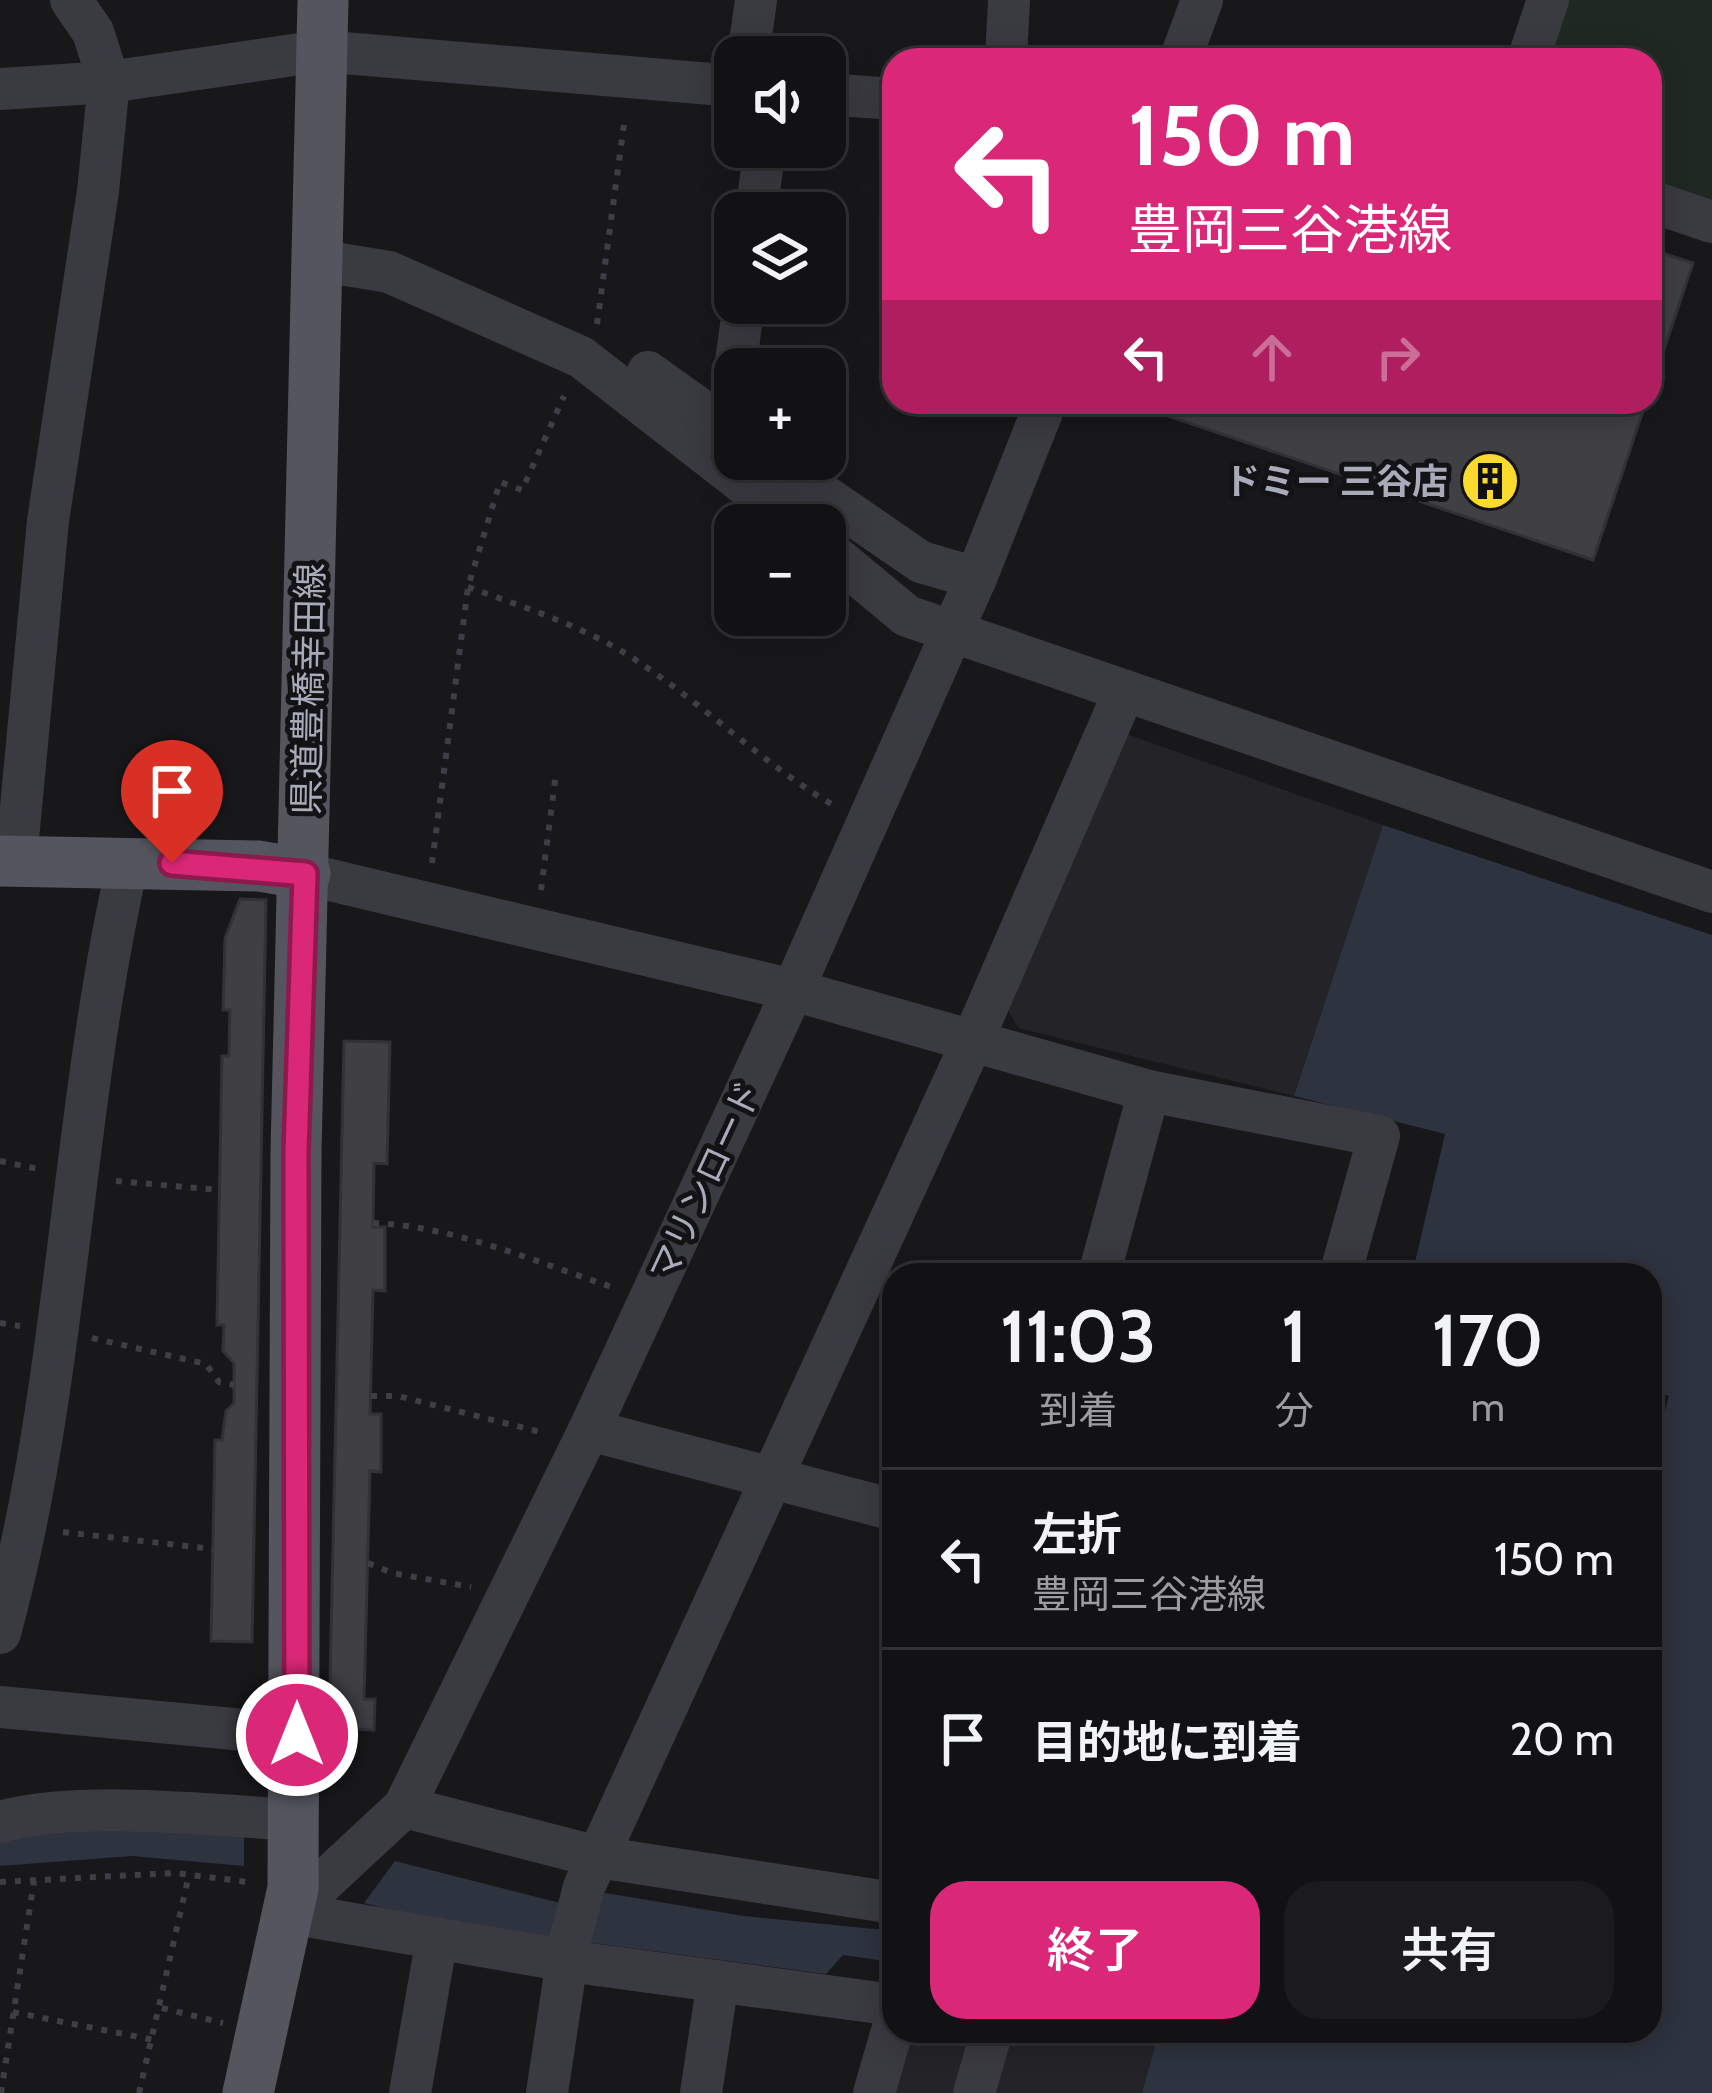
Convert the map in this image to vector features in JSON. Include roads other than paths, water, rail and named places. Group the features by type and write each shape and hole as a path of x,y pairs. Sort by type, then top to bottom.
{"main road":[{"name":"県道豊橋幸田線","path":"248,2093 292,1900 297,1735 296,1174 322,0"},
{"path":"8,860 259,866 305,874"}],"street":[{"path":"8,860 48,520 98,191 109,82 93,32 71,0"},
{"path":"751,36 757,0"},
{"path":"1007,48 1009,0"},
{"path":"1194,48 1202,0"},
{"path":"1532,48 1548,0"},
{"path":"0,89 109,82 320,51 714,84"},
{"path":"846,96 882,98"},
{"path":"1662,205 1712,222"},
{"path":"316,260 388,272 588,346 714,432"},
{"name":"マリンロード","path":"292,1900 404,1807 589,1430 793,990 953,632 1041,414"},
{"path":"760,480 780,504"},
{"path":"802,480 921,562 976,578"},
{"path":"846,565 907,616 1712,892"},
{"path":"547,2093 569,1950 591,1872 972,1042 1124,692"},
{"path":"0,1633 29,1527 88,1066 128,862"},
{"path":"305,874 793,990 1149,1090 1379,1136 1343,1263"},
{"path":"1102,1263 1149,1090"},
{"path":"589,1430 882,1507"},
{"path":"0,1707 297,1735"},
{"path":"404,1807 591,1872 882,1902"},
{"path":"0,1822 76,1813 191,1812 294,1820"},
{"path":"292,1900 437,1938 569,1950 718,1981 882,2003"},
{"path":"410,2093 437,1938"},
{"path":"701,2093 718,1981"},
{"path":"874,2093 888,2043"},
{"path":"974,2093 989,2043"}],"water":[{"path":"1383,825 1712,935 1712,2093 1142,2093 1156,2043 1662,2043 1662,1421 1669,1396 1662,1394 1662,1263 1415,1263 1445,1134 1294,1096"},
{"path":"244,1826 244,1866 132,1856 0,1866 0,1838 42,1829"},
{"path":"395,1861 568,1905 599,1892 744,1916 882,1930 882,1961 843,1955 826,1974 443,1923 364,1903"}],"place":[{"name":"ドミー 三谷店","path":"1490,481"}]}
